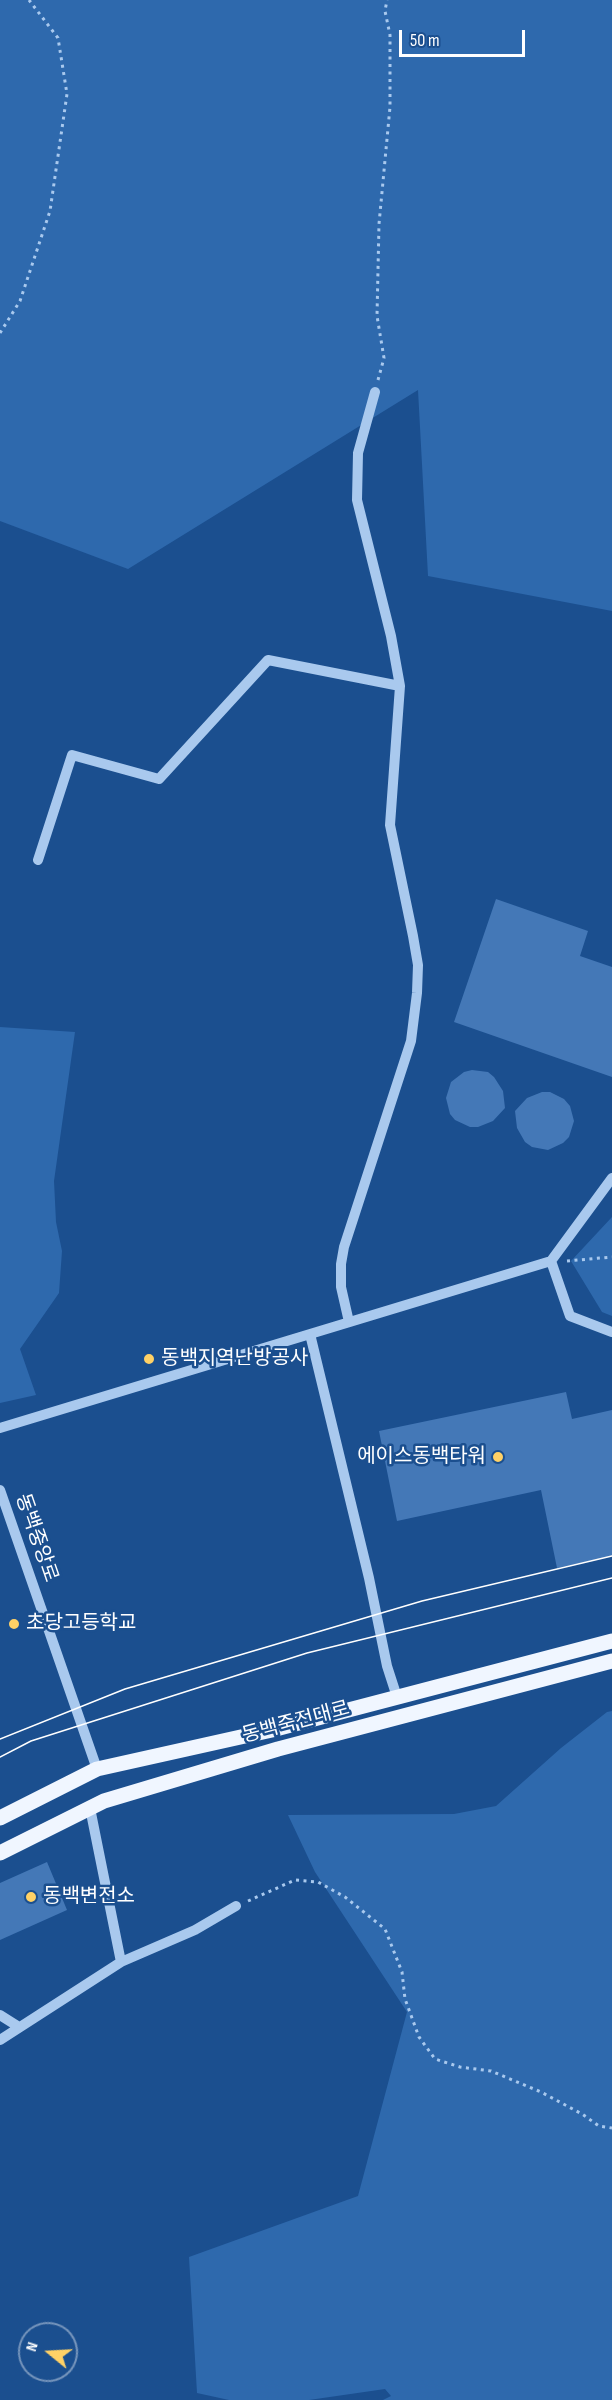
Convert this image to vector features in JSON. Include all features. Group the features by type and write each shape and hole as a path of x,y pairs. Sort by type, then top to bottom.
{"main road":[{"name":"동백죽전대로","path":"0,1818 97,1769 272,1730 612,1641"},
{"name":"동백죽전대로","path":"0,1853 104,1802 278,1749 612,1661"}],"street":[{"path":"349,1322 341,1287 344,1247 411,1041 418,965 390,825 400,686 391,636 357,500 358,453 375,392"},
{"path":"38,860 72,755 159,779 268,660 400,686"},
{"path":"0,1428 551,1261 612,1178"},
{"path":"551,1261 570,1316 612,1332"},
{"path":"310,1334 369,1578 387,1666 397,1697"},
{"name":"동백중앙로","path":"0,1490 97,1769"},
{"path":"90,1808 121,1962"},
{"path":"0,2040 121,1962 195,1930 236,1906"},
{"path":"0,2015 20,2027"}],"path":[{"path":"0,333 20,301 50,211 67,94 58,38 29,0"},
{"path":"375,392 384,358 376,316 382,176 390,107 390,35 386,10 387,0"},
{"path":"551,1261 612,1257"},
{"path":"236,1906 295,1880 318,1882 345,1897 385,1929 402,1972 405,1999 419,2037 435,2059 460,2067 490,2071 541,2092 599,2126 612,2128"}],"shaded area":[{"path":"0,0 612,0 612,611 428,576 418,390 128,569 0,521"},
{"path":"0,1027 75,1032 54,1181 56,1222 62,1251 59,1293 20,1349 36,1395 0,1403"},
{"path":"612,1217 612,1316 602,1312 571,1261"},
{"path":"612,1711 612,2400 383,2400 391,2396 385,2389 309,2400 229,2400 197,2393 189,2257 358,2196 407,2012 315,1872 288,1815 454,1814 496,1806 561,1748 607,1712"}],"building":[{"path":"496,899 588,931 580,956 612,967 612,1077 454,1022"},
{"path":"472,1070 488,1072 494,1077 503,1091 505,1108 493,1121 478,1127 470,1127 455,1120 450,1114 446,1098 451,1082 464,1072"},
{"path":"542,1092 550,1092 564,1099 570,1106 574,1121 569,1137 563,1143 548,1150 532,1147 525,1142 517,1128 515,1111 527,1098"},
{"name":"에이스동백타워","path":"566,1392 572,1419 612,1410 612,1556 557,1568 541,1490 397,1521 379,1431"},
{"name":"동백변전소","path":"47,1862 67,1910 0,1940 0,1883"}],"tram line":[{"path":"0,1739 125,1689 422,1601 612,1556"},
{"path":"0,1757 31,1741 307,1653 612,1578"}],"place":[{"name":"동백지역난방공사","path":"149,1359"},
{"name":"에이스동백타워","path":"498,1457"},
{"name":"초당고등학교","path":"14,1624"},
{"name":"동백변전소","path":"31,1897"}]}
